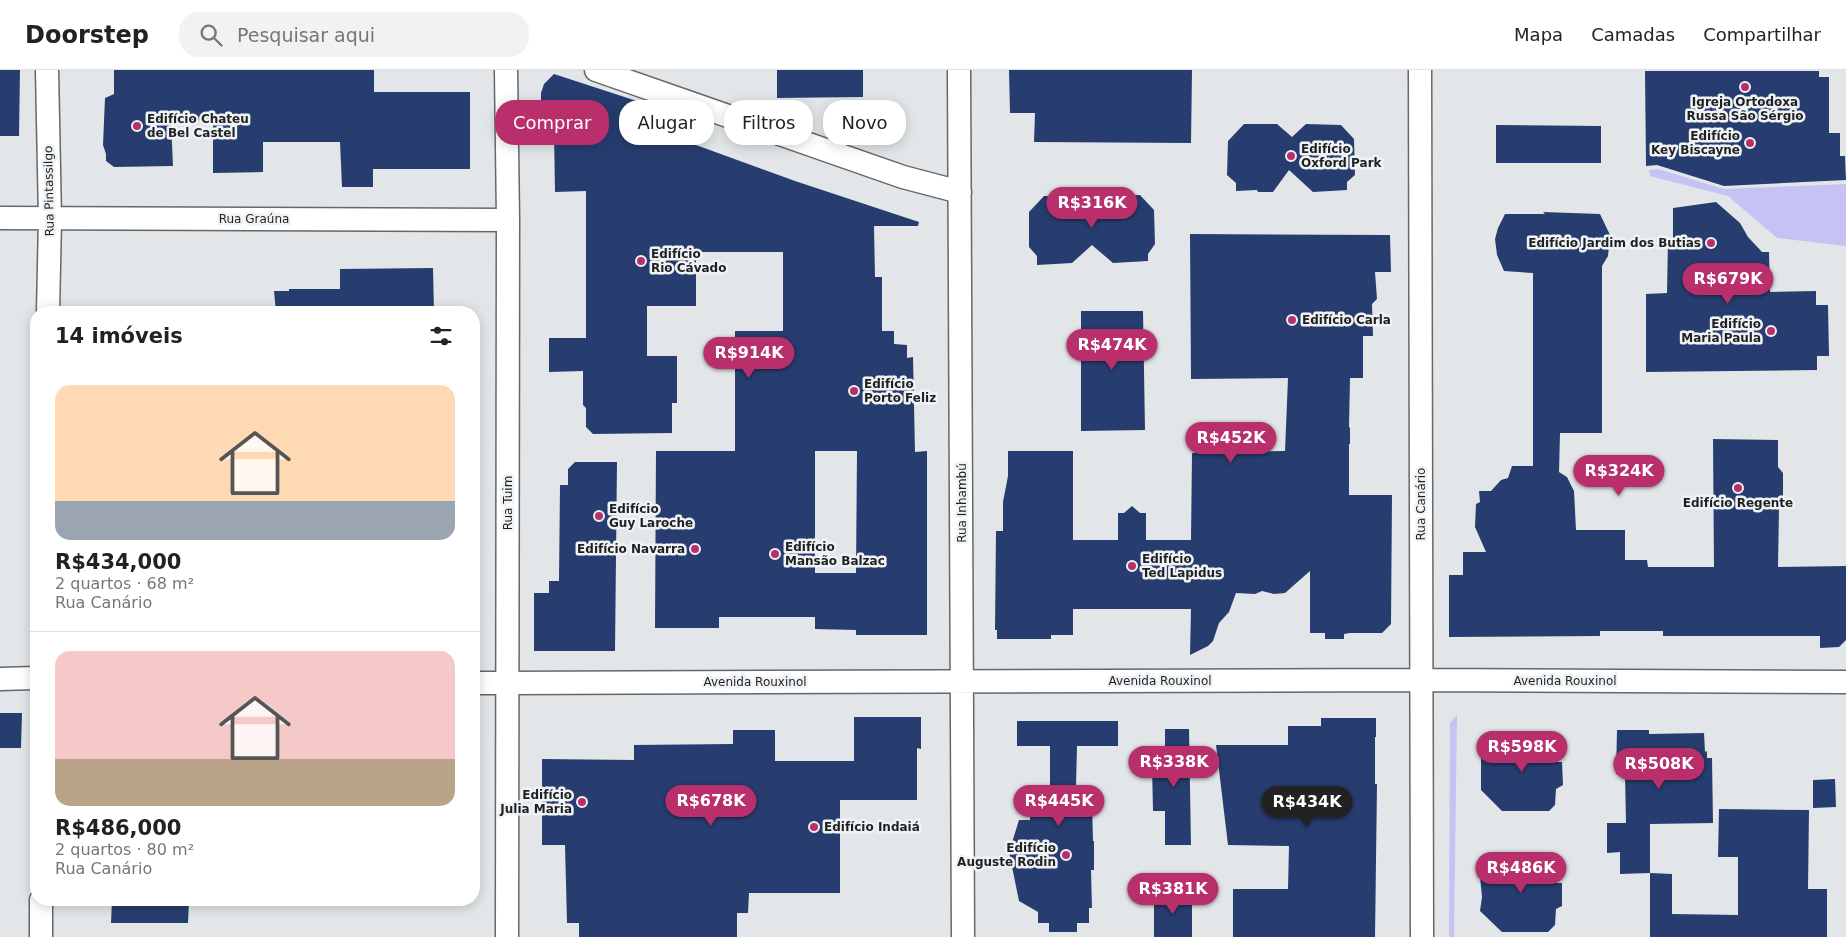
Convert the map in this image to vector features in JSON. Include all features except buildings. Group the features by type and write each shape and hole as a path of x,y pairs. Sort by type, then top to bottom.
{"street":[{"name":"Rua Pintassilgo","path":"47,70 50,218 48,306"},
{"name":"Rua Tuim","path":"506,70 508,220 508,937"},
{"path":"596,70 903,177 960,192"},
{"name":"Rua Inhambú","path":"959,70 963,937"},
{"name":"Rua Canário","path":"1420,70 1422,937"},
{"name":"Rua Graúna","path":"0,218 508,220"},
{"path":"0,679 30,678"},
{"name":"Avenida Rouxinol","path":"480,682 963,680 1846,682"},
{"path":"41,906 41,937"}],"shaded area":[{"path":"1658,169 1724,189 1846,184 1846,246 1777,238 1728,196 1650,176 1649,170"},
{"path":"1457,715 1454,937 1449,937 1450,723"}],"place":[{"name":"Igreja Ortodoxa Russa São Sérgio","path":"1745,87"},
{"name":"Edifício Chateu de Bel Castel","path":"137,126"},
{"name":"Edifício Key Biscayne","path":"1750,143"},
{"name":"Edifício Oxford Park","path":"1291,156"},
{"name":"Edifício Jardim dos Butias","path":"1711,243"},
{"name":"Edifício Rio Cávado","path":"641,261"},
{"name":"Edifício Carla","path":"1292,320"},
{"name":"Edifício Maria Paula","path":"1771,331"},
{"name":"Edifício Porto Feliz","path":"854,391"},
{"name":"Edifício Regente","path":"1738,488"},
{"name":"Edifício Guy Laroche","path":"599,516"},
{"name":"Edifício Navarra","path":"695,549"},
{"name":"Edifício Mansão Balzac","path":"775,554"},
{"name":"Edifício Ted Lapidus","path":"1132,566"},
{"name":"Edifício Julia Maria","path":"582,802"},
{"name":"Edifício Indaiá","path":"814,827"},
{"name":"Edifício Auguste Rodin","path":"1066,855"}]}
